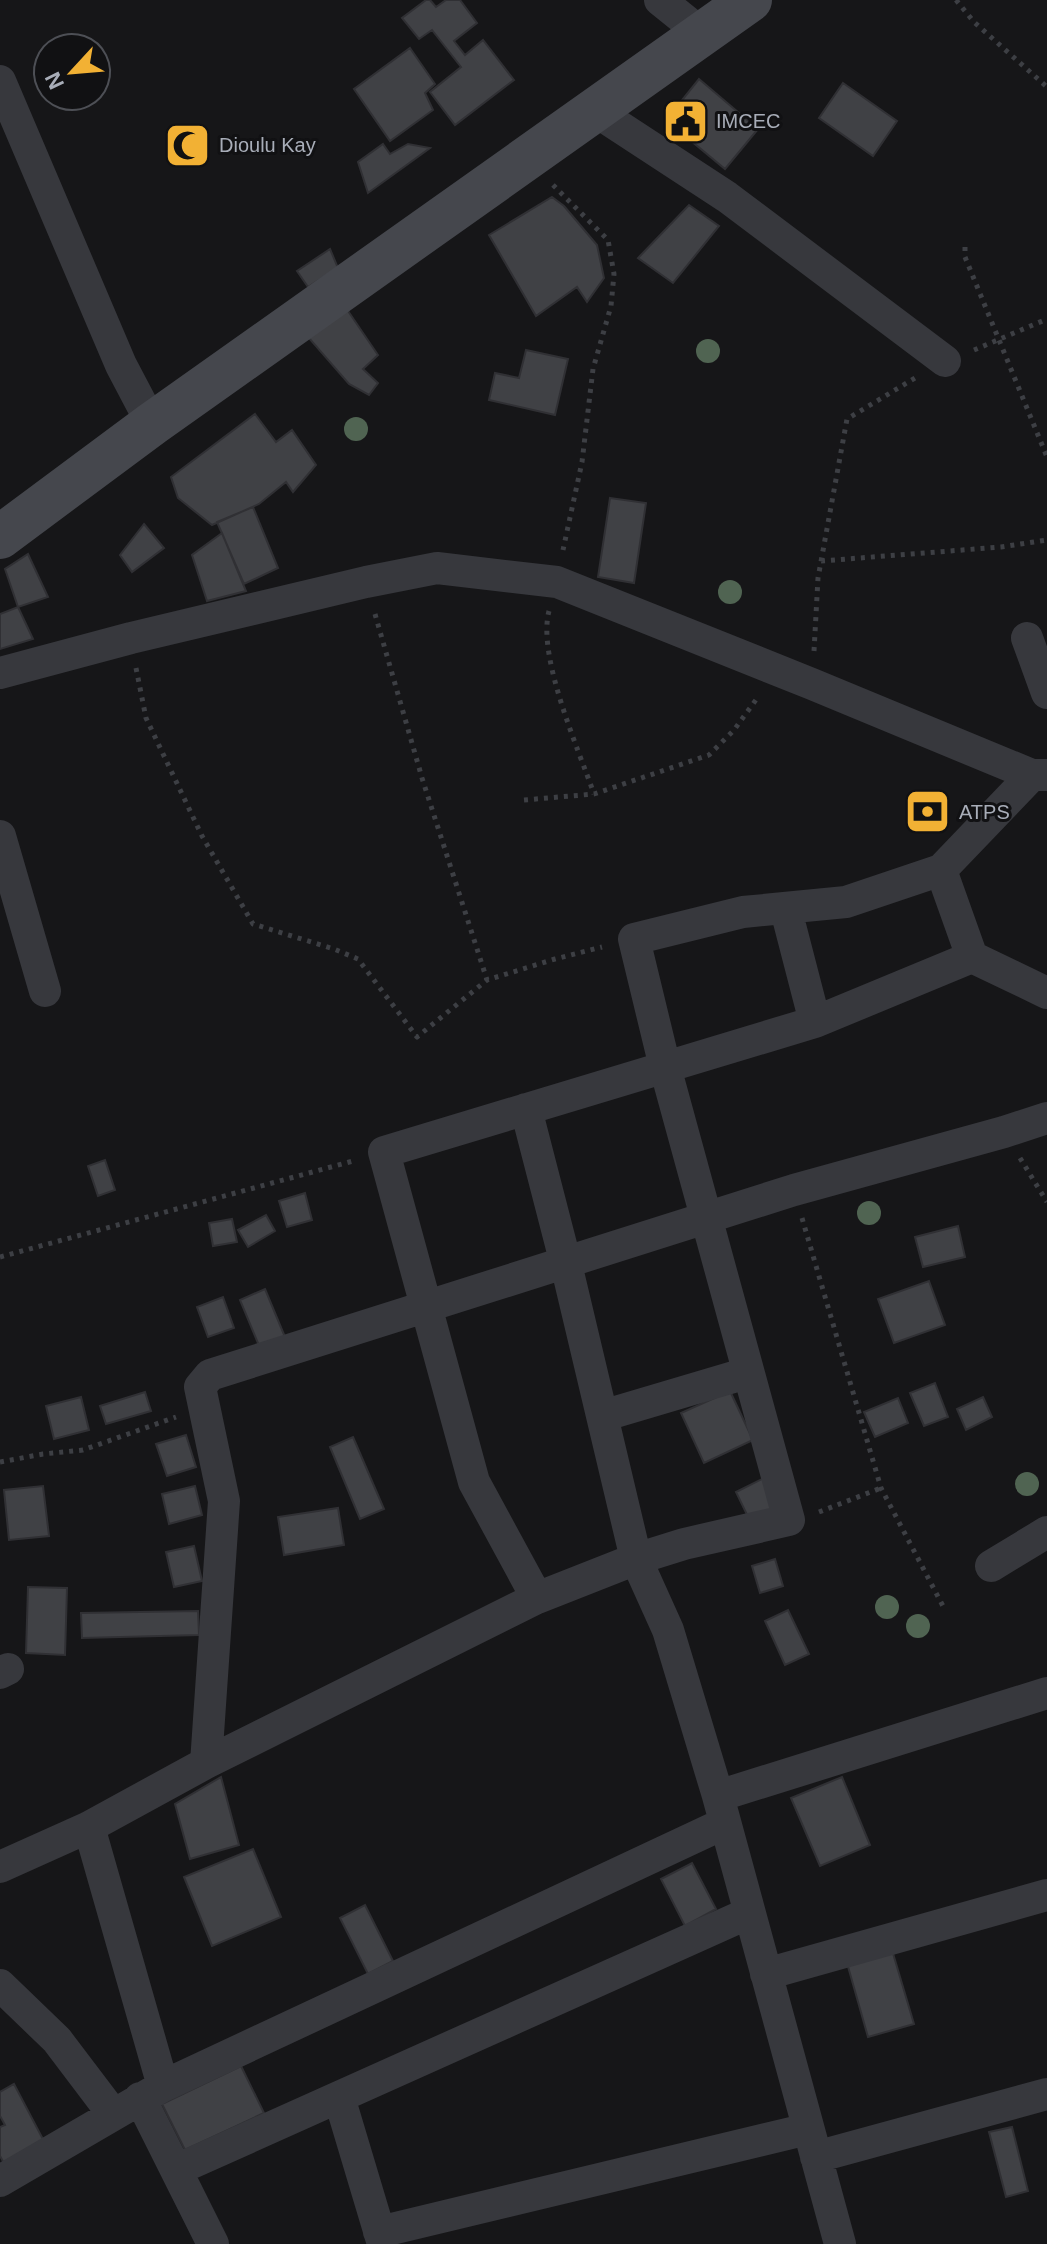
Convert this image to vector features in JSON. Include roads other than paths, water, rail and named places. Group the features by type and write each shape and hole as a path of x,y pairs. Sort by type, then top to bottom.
{"street":[{"path":"660,0 701,33"},
{"path":"2,530 750,0"},
{"path":"0,81 121,365 152,424"},
{"path":"594,110 727,197 945,361"},
{"path":"0,673 131,638 437,568 557,582 1039,775 941,870 846,902 743,912 634,939 705,1219 789,1520 684,1544 636,1559 537,1598 206,1763 89,1827 0,1867"},
{"path":"1027,638 1047,693"},
{"path":"0,836 45,991"},
{"path":"941,870 972,957 1047,993"},
{"path":"786,910 815,1022"},
{"path":"537,1598 474,1482 384,1152 815,1022 972,957"},
{"path":"526,1109 636,1559 668,1630 721,1810 840,2244"},
{"path":"206,1763 224,1501 200,1387 210,1375 794,1190 1047,1118"},
{"path":"602,1416 747,1373"},
{"path":"991,1566 1047,1532"},
{"path":"0,2181 152,2092 721,1810 1047,1693"},
{"path":"89,1827 152,2092 176,2170 213,2244"},
{"path":"766,1974 1047,1895"},
{"path":"176,2170 749,1913"},
{"path":"0,1985 57,2040 113,2114"},
{"path":"339,2097 381,2238 1047,2094"}],"place":[{"name":"IMCEC","path":"685,121"},
{"name":"Dioulu Kay","path":"188,145"},
{"name":"ATPS","path":"928,812"}]}
